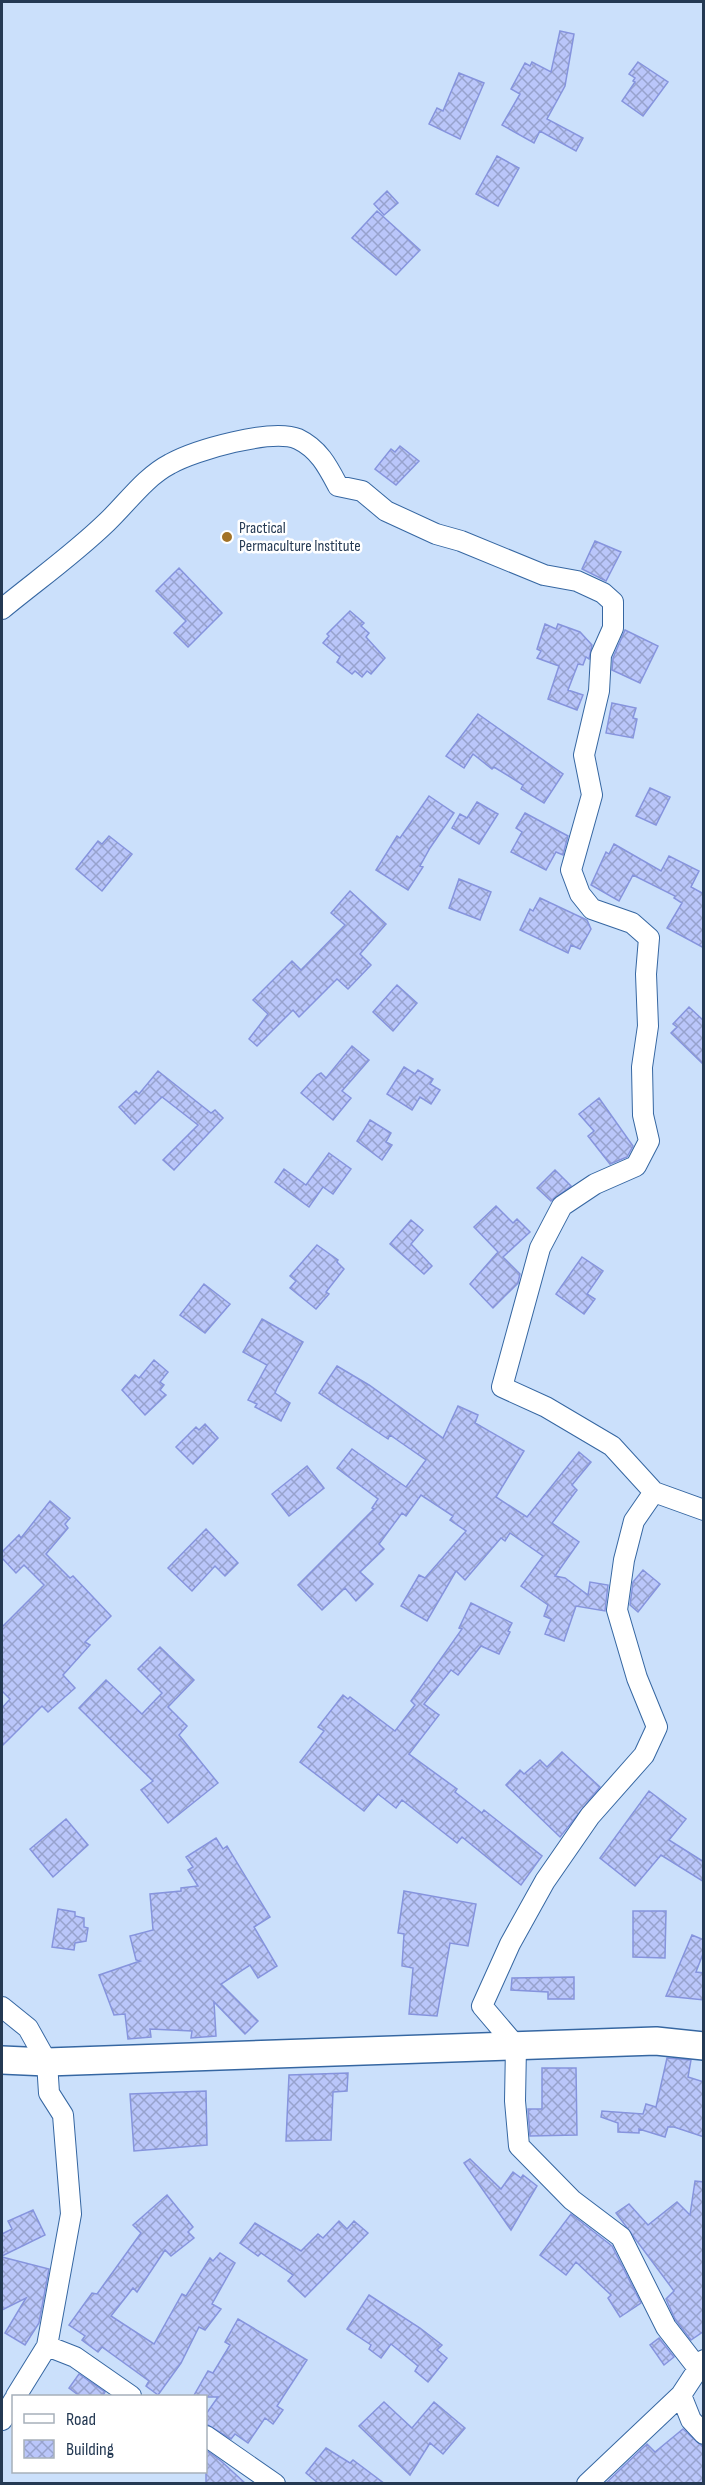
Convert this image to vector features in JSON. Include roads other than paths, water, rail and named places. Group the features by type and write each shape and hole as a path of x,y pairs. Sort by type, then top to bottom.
{"main road":[{"path":"2,2060 46,2062 656,2041 704,2046"}],"street":[{"path":"2,609 106,523 137,490 168,465 223,443 267,438 296,438 321,455 338,486 362,491 386,511 426,530 544,575 577,581 603,593 613,602 613,628 601,655 599,691 584,755 592,795 571,870 580,894 592,909 632,923 649,938 646,974 648,1026 642,1067 643,1115 649,1141 636,1166 595,1184 562,1206 540,1248 502,1387 546,1407 612,1446 654,1492 704,1510"},
{"path":"482,2047 482,2006 510,1944 545,1881 590,1816 644,1755 657,1727 637,1678 617,1610 624,1560 634,1521 654,1492"},
{"path":"482,2006 516,2046 515,2101 519,2146 572,2200 621,2237 666,2328 700,2364 681,2395 587,2484"},
{"path":"2,2007 28,2028 46,2062 49,2093 63,2115 70,2214 47,2346 17,2395"},
{"path":"47,2346 75,2357 128,2395"},
{"path":"681,2395 691,2420 704,2434"},
{"path":"2,2420 12,2403"},
{"path":"207,2437 275,2484"}],"place":[{"name":"Practical Permaculture Institute","path":"227,537"}]}
